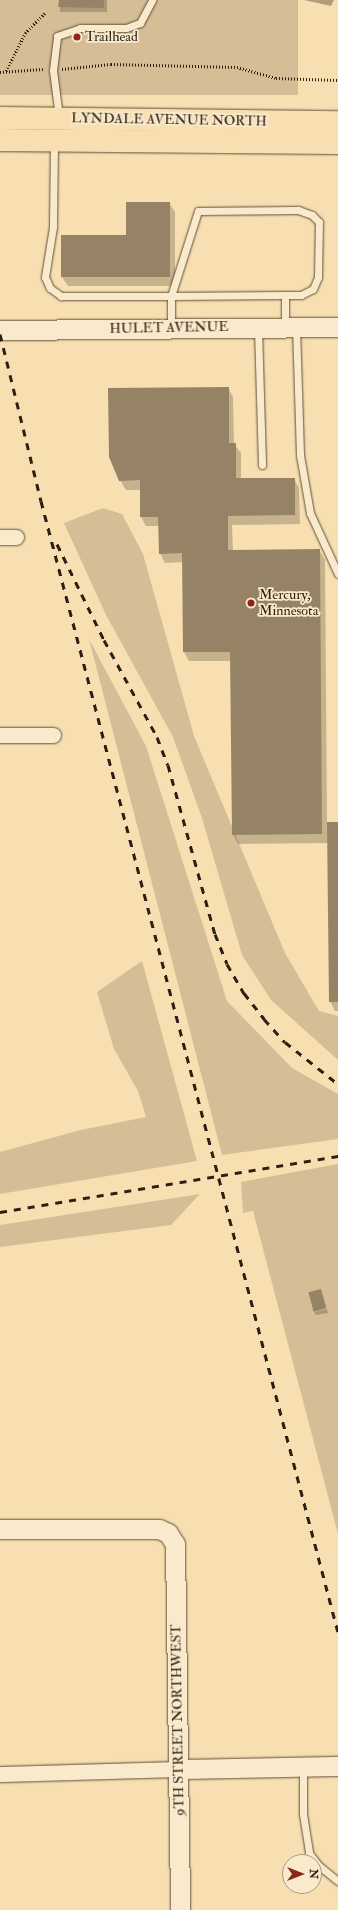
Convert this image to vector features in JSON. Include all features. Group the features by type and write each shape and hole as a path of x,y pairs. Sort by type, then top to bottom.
{"highway":[{"name":"LYNDALE AVENUE NORTH","path":"0,118 338,122"},
{"name":"LYNDALE AVENUE NORTH","path":"0,140 338,143"}],"street":[{"name":"HULET AVENUE","path":"0,330 338,327"},
{"path":"0,537 16,538"},
{"path":"0,735 52,735"},
{"name":"9TH STREET NORTHWEST","path":"0,1529 159,1529 168,1533 175,1544 180,1910"},
{"path":"0,1774 338,1766"}],"lane":[{"path":"59,119 53,70 57,36 80,28 126,28 140,23 152,0"},
{"path":"54,141 52,227 45,277 50,288 61,296 171,296 302,295 313,289 318,277 319,222 312,215 298,210 198,212 171,296 171,328"},
{"path":"285,295 291,327 300,455 303,477 310,513 338,574"},
{"path":"258,327 262,465"},
{"path":"303,1767 304,1814 309,1853 318,1865 338,1881"}],"path":[{"path":"6,72 25,33 45,13"},
{"path":"0,72 53,70 112,64 237,67 276,78 338,80"}],"shaded area":[{"path":"0,0 298,0 298,95 0,95"},
{"path":"304,0 334,0 331,6"},
{"path":"103,508 122,514 143,554 194,736 285,953 319,1011 338,1016 338,1060 271,1000 242,955 202,818 173,737 106,615 64,523"},
{"path":"89,639 146,746 227,1001 292,1068 338,1094 338,1139 222,1155"},
{"path":"142,961 197,1161 0,1194 0,1152 81,1130 146,1117 138,1091 114,1049 97,992"},
{"path":"338,1164 338,1534 253,1211 243,1213 241,1182"},
{"path":"200,1194 171,1225 0,1247 0,1225"}],"building":[{"path":"59,0 104,0 104,8 58,7"},
{"path":"126,202 170,202 170,277 61,277 61,235 126,235"},
{"name":"Mercury, Minnesota","path":"229,387 229,443 236,443 236,478 295,478 295,515 228,516 228,550 320,549 322,834 232,835 230,652 183,652 182,553 159,554 158,517 140,517 140,480 119,481 109,457 108,388"},
{"path":"327,822 338,822 338,1002 329,1002"},
{"path":"321,1289 326,1308 314,1312 308,1292"}],"railway":[{"path":"0,334 41,501 338,1632"},
{"path":"57,544 104,640 157,737 168,765 215,934 227,964 244,993 264,1019 285,1042 338,1084"},
{"path":"0,1212 338,1156"}],"place":[{"name":"Trailhead","path":"77,37"},
{"name":"Mercury, Minnesota","path":"251,603"}]}
